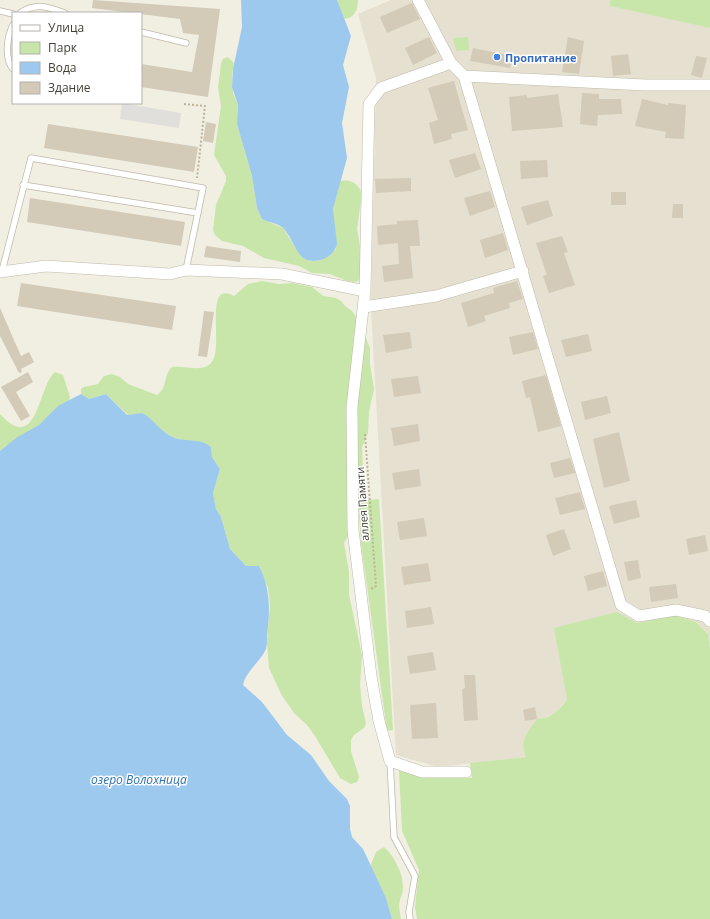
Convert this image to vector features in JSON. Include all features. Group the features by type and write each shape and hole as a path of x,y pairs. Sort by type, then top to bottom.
{"street":[{"path":"418,0 450,63 464,76 621,605 639,616 676,610 705,616 710,621"},
{"path":"450,63 381,88 369,104 365,291 352,407 353,530 379,721 390,761 422,772 466,772"},
{"path":"464,76 645,85 710,85"},
{"path":"1,272 46,266 170,274 186,270 282,274 365,291"},
{"path":"364,306 436,296 523,271"}],"lane":[{"path":"22,12 29,7 47,7 61,12"},
{"path":"0,11 12,14"},
{"path":"12,28 7,45 10,65 12,68"},
{"path":"142,32 186,43"},
{"path":"1,272 31,158 203,188 186,270"},
{"path":"23,185 198,213"},
{"path":"390,761 394,837 415,876 409,912 410,919"}],"path":[{"path":"184,104 205,106 196,187"},
{"name":"аллея Памяти","path":"361,593 376,586 365,434"}],"shaded area":[{"path":"391,0 610,0 611,6 710,28 710,648 708,634 697,622 675,615 637,623 617,612 562,668 567,699 556,712 543,719 537,719 534,723 526,757 438,767 396,755 371,309 376,78 358,14"},
{"path":"122,104 181,113 179,128 120,119"}],"green space":[{"path":"337,0 358,0 353,16 343,19"},
{"path":"610,0 710,0 710,28 610,6"},
{"path":"468,37 469,50 456,51 453,38"},
{"path":"228,57 234,63 232,75 233,93 238,105 237,124 252,176 257,208 262,219 283,228 296,249 309,261 320,260 327,257 336,249 333,209 340,181 353,182 362,193 357,229 364,269 359,280 356,282 347,281 330,274 312,273 299,266 264,258 243,246 222,241 215,235 213,230 216,205 226,181 226,176 214,155 221,106 218,87 221,63 223,59"},
{"path":"262,281 279,284 292,283 312,287 323,296 336,298 341,301 352,311 359,321 370,348 370,364 374,389 369,412 368,433 362,447 363,475 358,490 347,495 348,536 344,543 349,572 349,595 362,655 360,685 362,706 366,723 364,728 354,735 351,740 351,751 359,777 357,782 351,784 340,778 315,736 307,725 294,713 281,694 269,668 267,642 270,605 268,588 259,566 246,566 230,549 221,517 216,509 213,493 220,469 212,457 211,447 202,443 178,439 167,434 151,421 140,415 128,415 106,394 89,399 81,394 81,389 84,387 98,384 104,376 112,374 120,377 128,384 157,395 163,389 167,374 172,367 201,368 209,365 214,358 216,347 216,307 219,298 224,293 234,296 248,284"},
{"path":"55,372 63,375 70,397 69,401 57,409 39,425 0,451 0,414 13,425 22,427 30,423 49,379"},
{"path":"379,499 393,730 387,731 361,543 358,501"},
{"path":"617,612 637,623 675,615 696,622 708,634 710,648 710,919 417,919 415,907 419,870 402,831 399,771 424,776 472,778 470,763 526,757 524,751 524,741 530,728 537,719 542,719 554,713 567,699 554,628"},
{"path":"384,847 395,860 402,877 403,890 399,905 401,919 392,919 386,898 370,867 376,852"}],"water":[{"path":"241,0 337,0 351,36 343,65 349,87 342,123 347,158 333,209 337,244 332,253 323,259 314,261 303,257 284,229 279,225 262,219 257,208 252,176 237,124 238,105 232,87 233,69 242,27"},
{"name":"озеро Волохница","path":"81,394 89,399 106,394 127,415 142,413 170,436 203,442 211,447 212,457 220,469 213,493 216,509 221,517 230,549 246,566 259,566 268,592 269,618 266,649 247,675 243,685 262,702 287,735 311,755 329,781 347,799 350,806 350,829 352,837 363,849 386,898 392,919 0,919 0,451 16,438 39,425 58,406"}],"building":[{"path":"93,0 220,9 208,97 142,87 142,64 192,72 199,35 183,33 180,19 142,14 142,12 124,12 92,8"},
{"path":"412,3 420,19 387,33 380,17"},
{"path":"429,37 437,53 413,65 405,48"},
{"path":"568,37 584,41 579,74 562,72"},
{"path":"473,48 512,56 510,68 470,61"},
{"path":"628,54 631,74 613,76 611,56"},
{"path":"696,56 707,58 702,78 691,75"},
{"path":"454,81 468,130 451,134 452,139 434,144 429,123 438,120 428,88"},
{"path":"582,93 599,94 599,99 621,99 622,114 598,115 597,126 580,124"},
{"path":"558,94 563,127 512,131 509,97 527,95 527,98"},
{"path":"642,99 668,105 668,103 686,105 684,139 665,138 666,132 635,126"},
{"path":"206,122 216,124 213,143 203,141"},
{"path":"48,124 198,147 194,172 44,148"},
{"path":"475,153 481,169 455,178 449,160"},
{"path":"547,160 548,177 521,179 520,161"},
{"path":"411,178 411,191 376,193 375,179"},
{"path":"490,191 495,207 470,216 464,198"},
{"path":"611,192 626,192 626,205 611,205"},
{"path":"30,198 185,222 181,246 27,222"},
{"path":"548,200 553,216 527,225 521,207"},
{"path":"673,204 683,204 683,218 672,218"},
{"path":"418,220 420,246 410,246 413,278 384,282 382,266 399,264 398,243 378,245 377,226 397,224 397,221"},
{"path":"503,233 508,250 485,258 480,240"},
{"path":"562,236 568,252 564,253 575,285 549,293 543,276 547,275 536,243"},
{"path":"206,246 241,251 240,262 204,257"},
{"path":"517,281 523,299 509,303 510,308 484,316 486,321 468,327 461,303 494,293 493,288"},
{"path":"21,283 176,306 172,330 17,306"},
{"path":"0,308 21,356 29,352 34,362 21,369 22,372 19,373 0,336"},
{"path":"204,311 214,312 207,357 198,356"},
{"path":"410,332 412,348 386,353 383,335"},
{"path":"533,332 538,349 513,355 509,337"},
{"path":"588,334 592,351 566,357 561,340"},
{"path":"28,372 33,382 16,392 30,416 21,421 1,387"},
{"path":"546,375 561,426 538,432 530,397 526,398 522,381"},
{"path":"418,376 421,393 394,397 391,379"},
{"path":"607,396 611,413 585,420 581,402"},
{"path":"418,424 420,441 394,446 391,428"},
{"path":"619,432 630,481 604,488 593,439"},
{"path":"570,458 575,473 554,478 550,463"},
{"path":"419,469 421,486 395,490 392,473"},
{"path":"580,492 585,509 560,515 555,498"},
{"path":"636,500 640,517 614,524 609,506"},
{"path":"424,518 427,536 400,540 397,522"},
{"path":"564,529 571,549 553,556 546,535"},
{"path":"705,535 708,551 689,555 686,539"},
{"path":"638,560 641,578 628,581 624,562"},
{"path":"428,563 431,581 404,585 401,567"},
{"path":"603,571 607,586 588,591 584,576"},
{"path":"676,584 678,598 651,602 649,587"},
{"path":"431,607 434,624 407,628 405,611"},
{"path":"433,652 436,670 410,674 407,656"},
{"path":"464,675 475,675 478,720 464,721 462,689 465,688"},
{"path":"436,703 438,738 412,739 410,705"},
{"path":"535,707 537,719 525,721 523,710"}],"place":[{"name":"Пропитание","path":"497,57"}]}
